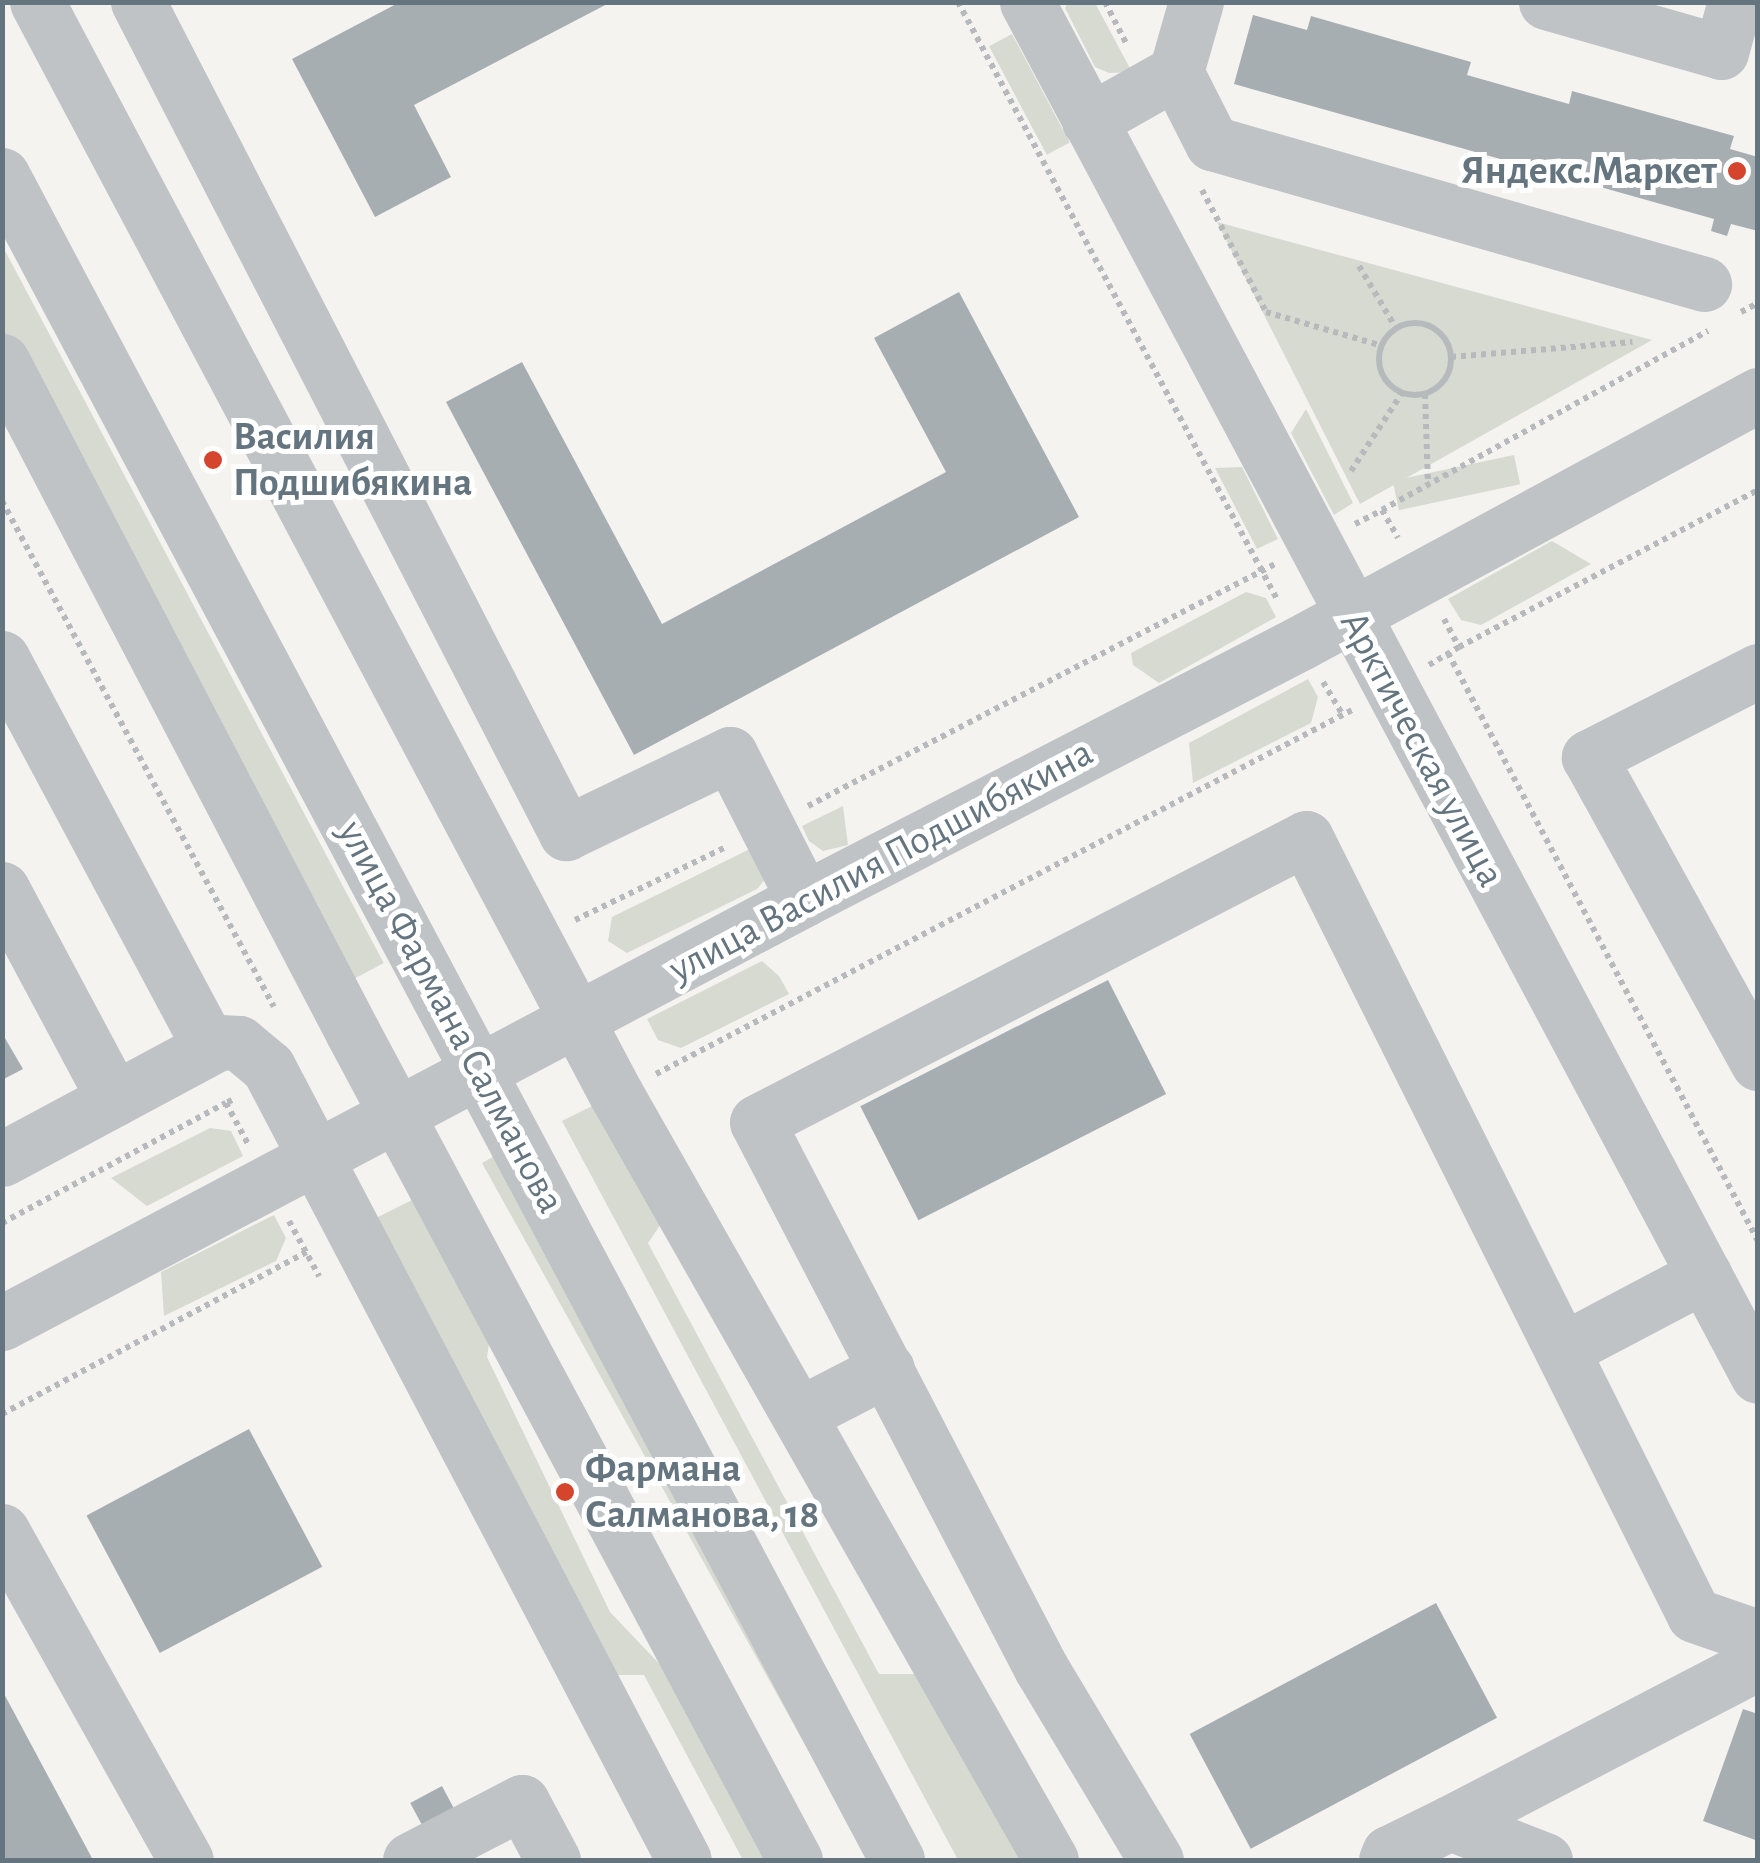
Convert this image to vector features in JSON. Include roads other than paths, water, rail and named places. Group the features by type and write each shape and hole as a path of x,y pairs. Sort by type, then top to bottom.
{"street":[{"path":"37,2 578,1020 1051,1860"},
{"path":"138,2 566,833 730,754 804,899"},
{"name":"Арктическая улица","path":"1027,2 1350,616 1366,702 1704,1275 1758,1376"},
{"path":"1089,121 1163,80 1196,2"},
{"path":"1546,2 1720,52 1735,2"},
{"path":"1163,80 1212,143 1722,306"},
{"name":"улица Фармана Салманова","path":"2,175 897,1860"},
{"path":"2,360 398,1116 795,1860"},
{"name":"улица Василия Подшибякина","path":"2,1323 804,899 1300,644 1758,395"},
{"path":"2,658 210,1047"},
{"path":"1758,671 1589,757 1758,1063"},
{"path":"1156,1860 1041,1668 757,1122 1306,838 1694,1615 1758,1638"},
{"path":"2,889 114,1099"},
{"path":"2,1159 210,1047 230,1041 239,1044 268,1067 684,1860"},
{"path":"1562,1350 1704,1275"},
{"path":"800,1414 886,1369"},
{"path":"2,1531 186,1860"},
{"path":"1386,1860 1389,1853 1758,1663"},
{"path":"410,1860 522,1802 553,1860"},
{"path":"1450,1823 1545,1860"}],"place":[{"name":"Яндекс.Маркет","path":"1737,171"},
{"name":"Василия Подшибякина","path":"213,460"},
{"name":"Фармана Салманова, 18","path":"565,1492"}]}
